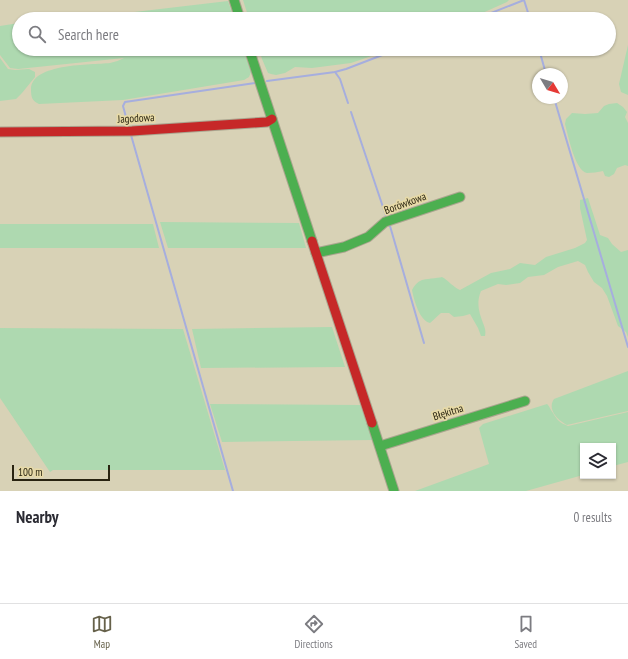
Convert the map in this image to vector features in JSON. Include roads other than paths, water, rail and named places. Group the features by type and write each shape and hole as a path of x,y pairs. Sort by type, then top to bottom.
{"street":[{"path":"234,0 238,12"},
{"path":"251,56 394,491"},
{"name":"Jagodowa","path":"0,132 132,131 267,122 272,120"},
{"name":"Borówkowa","path":"316,253 344,247 368,237 385,222 460,197"},
{"name":"Błękitna","path":"380,446 525,401"}],"waterway":[{"path":"524,0 528,12"},
{"path":"494,12 524,0"},
{"path":"267,81 335,72 380,56"},
{"path":"541,56 544,68"},
{"path":"335,72 340,79 348,103"},
{"path":"129,128 123,106 125,102 255,83"},
{"path":"556,104 628,347"},
{"path":"351,112 386,216"},
{"path":"131,135 233,491"},
{"path":"390,226 424,343"}]}
